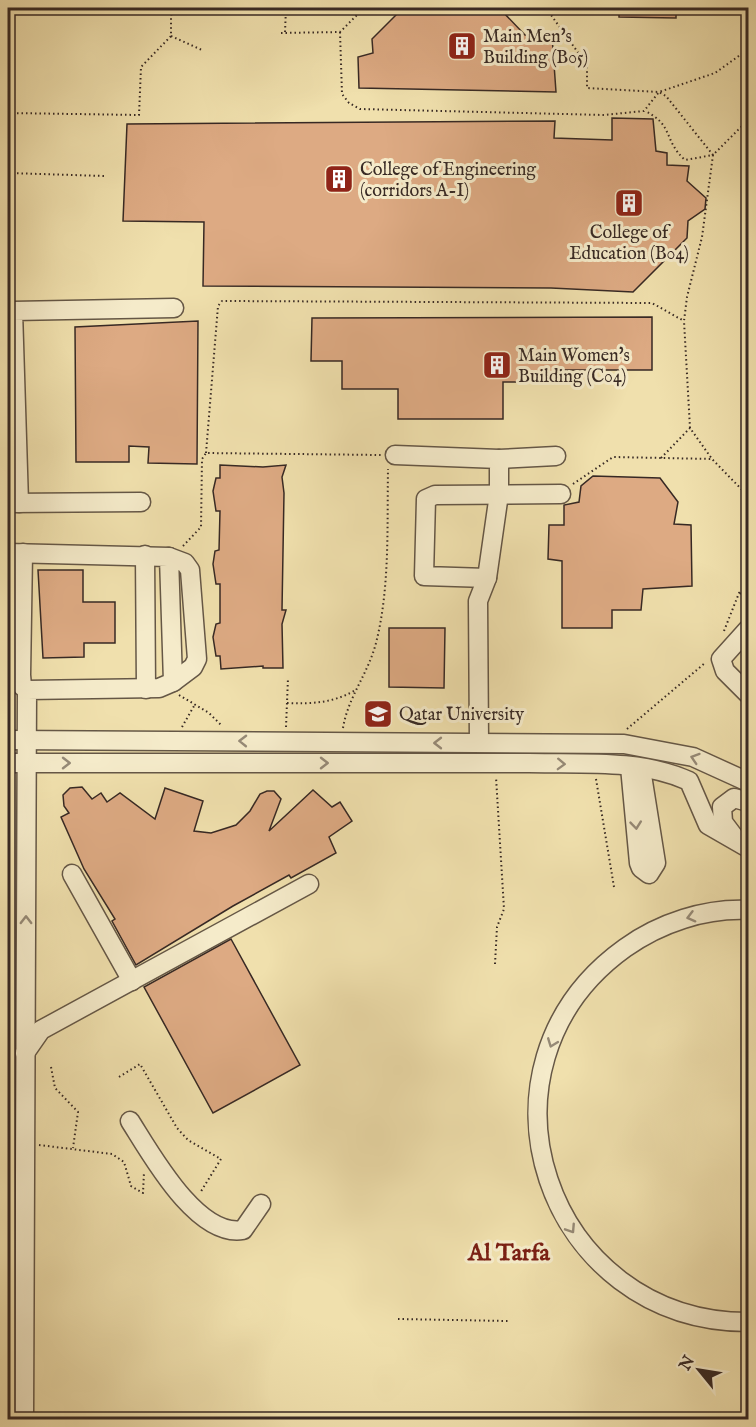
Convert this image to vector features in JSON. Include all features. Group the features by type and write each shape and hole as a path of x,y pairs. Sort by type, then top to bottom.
{"street":[{"path":"141,502 13,503 10,310 174,308"},
{"path":"392,455 498,459 556,456"},
{"path":"479,743 478,601 487,578 499,494 498,459"},
{"path":"487,578 424,576 422,570 426,499 435,495 561,494"},
{"path":"15,553 169,557 170,684 146,689 27,690 22,686 14,624 15,553"},
{"path":"144,555 146,689"},
{"path":"748,629 721,659 725,671 748,694"},
{"path":"24,1419 16,1170 25,1145 25,1053 17,962 28,741 27,690"},
{"path":"8,740 624,744 664,750 702,760 748,782"},
{"path":"529,763 530,743"},
{"path":"8,763 529,763 636,768 689,782 708,825 743,845"},
{"path":"743,845 723,822 721,812 729,799 739,798 748,802"},
{"path":"72,874 132,981"},
{"path":"25,1053 42,1030 309,884"},
{"path":"748,910 704,914 666,925 632,943 601,967 576,997 556,1031 543,1068 538,1117 544,1167 557,1205 578,1239 605,1269 637,1293 673,1310 712,1320 748,1322"},
{"path":"130,1121 146,1146 192,1206 219,1228 234,1232 243,1230 261,1204"}],"path":[{"path":"8,112 139,115 141,66 171,36 171,15 179,8"},
{"path":"285,33 286,8"},
{"path":"281,33 340,32 364,8"},
{"path":"546,8 587,65 587,88 659,92 715,73 743,53 748,39"},
{"path":"340,32 342,94 349,104 360,109 604,116 644,111 659,118 666,126 671,147 685,160 713,155 748,120"},
{"path":"171,36 202,50"},
{"path":"8,52 8,61"},
{"path":"743,53 748,59"},
{"path":"644,111 659,92"},
{"path":"659,92 666,96 713,155 702,237 687,297 684,321 690,428 712,459 748,496"},
{"path":"13,112 13,173"},
{"path":"8,173 104,176"},
{"path":"169,557 196,535 201,527 202,459 206,453 218,306 222,302 652,303 684,321"},
{"path":"661,458 690,428"},
{"path":"206,453 392,455 385,567 377,640 370,667 355,690 346,710 341,743"},
{"path":"561,494 593,468 613,457 712,459"},
{"path":"723,634 739,592 748,583"},
{"path":"739,592 748,602"},
{"path":"625,730 706,662"},
{"path":"285,742 288,678"},
{"path":"170,684 194,706 220,722 222,741"},
{"path":"287,704 318,704 342,698 355,690"},
{"path":"182,741 181,729 194,706"},
{"path":"495,763 504,909 497,927 495,964"},
{"path":"594,765 614,887"},
{"path":"119,1077 140,1064 177,1128 188,1140 221,1159 192,1206"},
{"path":"51,1067 55,1088 78,1112 73,1148"},
{"path":"25,1145 51,1144 112,1154 124,1162 131,1186 142,1193 146,1146"},
{"path":"398,1319 508,1321"}],"building":[{"name":"Main Men's Building (B05)","path":"398,8 503,8 502,11 525,35 552,36 556,92 359,88 358,57 373,53 372,39 398,13"},
{"path":"619,8 676,8 676,18 619,17"},
{"name":"College of Engineering (corridors A-I)","path":"612,118 653,119 656,151 667,153 667,165 689,166 687,181 706,198 705,209 688,221 687,238 633,292 551,288 203,286 204,222 123,221 127,124 555,121 554,138 612,140"},
{"name":"Main Women's Building (C04)","path":"652,317 652,370 555,370 555,382 503,382 503,419 398,419 398,389 342,389 342,361 311,361 312,318"},
{"path":"198,321 197,464 148,463 149,447 129,446 129,462 76,462 75,327"},
{"path":"220,465 263,467 286,465 282,477 284,493 282,610 286,610 282,624 283,668 263,668 263,666 221,669 220,656 216,656 213,637 216,624 220,623 220,584 216,584 213,564 215,551 219,550 220,511 216,511 213,491 216,478 220,478"},
{"path":"593,476 660,478 678,502 674,524 691,525 692,586 643,589 641,610 612,610 612,628 562,628 562,561 548,559 549,525 564,525 564,505 579,502 581,486"},
{"path":"38,570 83,570 83,602 115,602 115,643 84,643 84,657 43,658"},
{"path":"389,628 445,628 444,688 389,687"},
{"path":"82,787 92,799 101,793 107,802 120,793 155,819 165,788 203,801 194,831 211,833 236,825 250,811 260,794 267,791 274,791 281,799 269,831 313,790 332,807 340,802 352,821 329,837 336,853 291,878 289,875 233,906 136,965 112,921 115,919 84,869 61,817 69,813 64,806 63,795 70,788"},
{"path":"231,939 300,1065 213,1113 144,987"}],"place":[{"name":"Main Men's Building (B05)","path":"462,46"},
{"name":"College of Engineering (corridors A-I)","path":"339,179"},
{"name":"College of Education (B04)","path":"629,203"},
{"name":"Main Women's Building (C04)","path":"497,365"},
{"name":"Qatar University","path":"378,714"}],"district":[{"name":"Al Tarfa","path":"509,1252"}]}
